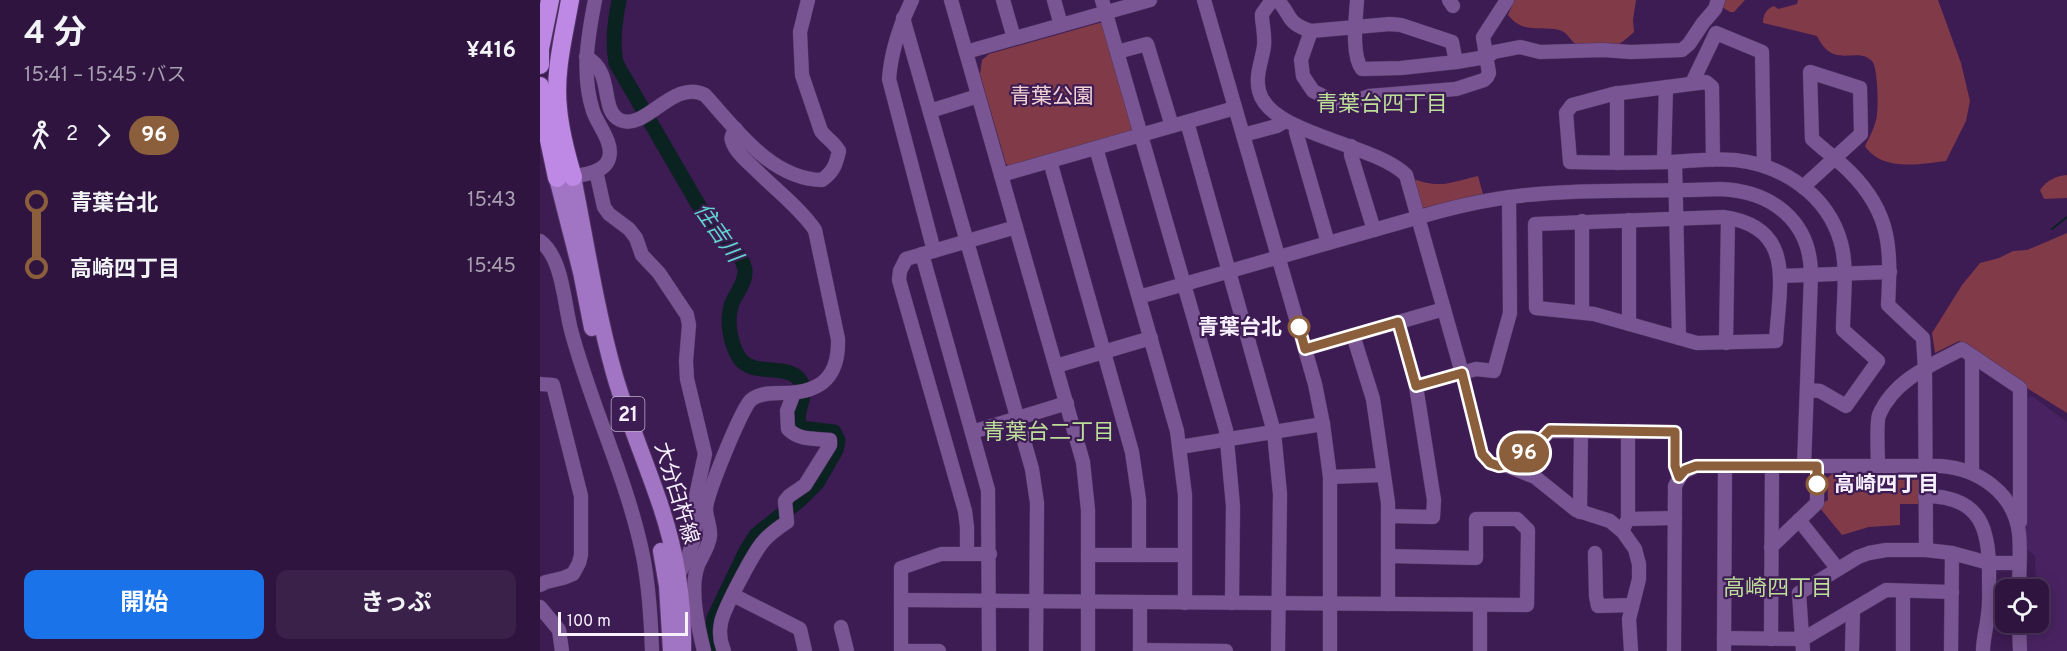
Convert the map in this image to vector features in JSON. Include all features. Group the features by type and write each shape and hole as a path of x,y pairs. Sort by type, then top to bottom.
{"highway":[{"path":"540,65 540,49 550,0"},
{"path":"565,177 558,106 558,78 570,0"},
{"path":"540,86 544,121 565,177"}],"main road":[{"name":"大分臼杵線","path":"565,177 586,306 672,580 682,617 683,651"},
{"name":"大分臼杵線","path":"671,651 672,580"}],"street":[{"path":"565,177 596,171 607,163 610,152 592,108 588,84 586,57 595,0"},
{"path":"586,57 601,69 609,104 621,121 630,121 647,115 683,92 697,91 705,95 759,153 789,173 822,180 831,173 837,163 839,151 835,143 826,139 821,131 802,75 800,32 808,0"},
{"path":"912,0 903,18 890,65 889,79 928,253 988,490 989,651"},
{"path":"951,0 1081,452 1087,483 1088,651"},
{"path":"1003,0 1014,38"},
{"path":"1054,0 1061,25"},
{"path":"966,52 1061,25 1104,6 1150,0"},
{"path":"1258,0 1263,14 1264,40 1258,74 1259,93 1265,106 1276,116 1351,146 1406,175 1462,373 1482,454 1490,463 1505,465 1533,448 1550,430 1675,432 1675,466 1679,477"},
{"path":"1263,14 1272,0"},
{"path":"1277,0 1292,21 1311,31 1401,25 1452,42 1456,62"},
{"path":"1356,0 1356,62 1362,69 1401,68 1456,62 1486,57 1494,52 1520,47 1540,52 1682,50 1715,9 1718,0"},
{"path":"1311,31 1301,60 1303,76 1313,91 1344,105 1363,97 1443,91 1484,80 1489,73 1483,37 1507,0"},
{"path":"1204,2 1305,349 1323,424 1330,477 1330,651"},
{"path":"1104,6 1227,440 1233,506 1232,603"},
{"path":"903,18 1032,469 1036,494 1036,651"},
{"path":"1692,83 1716,33 1762,52 1764,166"},
{"path":"1117,52 1147,44 1172,126"},
{"path":"973,77 974,58 990,45"},
{"path":"1803,187 1834,158 1861,134 1860,88 1810,72 1812,139 1834,158 1864,188 1880,215 1887,236 1890,272 1888,305 1923,338 1926,550"},
{"path":"1713,160 1712,87 1706,82 1617,93 1572,105 1566,112 1570,162 1737,160 1764,166 1788,177 1803,187 1830,217 1841,244 1844,274 1843,330 1878,361 1846,406 1820,391 1806,390"},
{"path":"1666,87 1670,162 1676,191 1679,338"},
{"path":"1617,93 1617,163"},
{"path":"930,111 978,96"},
{"path":"1001,175 1235,108"},
{"path":"1187,122 1274,432 1280,494 1278,651"},
{"path":"1243,135 1291,123"},
{"path":"1291,123 1296,132 1328,243"},
{"path":"704,651 699,629 696,577 698,565 710,536 705,508 710,489 742,414 751,400 768,393 801,391 819,386 830,377 839,355 838,339 816,230 806,216 742,157 732,141 736,129"},
{"path":"1351,146 1351,155 1374,230"},
{"path":"1096,148 1180,447 1185,495 1185,603"},
{"path":"1050,161 1132,452 1139,500 1138,555"},
{"path":"596,171 604,207 636,238 642,255 659,273 687,315 689,325 687,379 705,454 696,496 696,536 686,562 672,580"},
{"path":"1139,297 1463,205 1509,197 1732,189 1751,194 1776,205 1803,234 1809,250 1811,275 1806,390 1811,466 1817,503 1771,547"},
{"path":"1416,386 1476,369 1494,371 1510,313 1509,197"},
{"path":"1726,343 1728,218"},
{"path":"1728,218 1746,222 1769,240 1777,253 1780,276 1776,341 1697,343 1582,312 1536,308 1535,224 1728,218"},
{"path":"1629,220 1629,324"},
{"path":"1582,221 1582,312"},
{"path":"967,554 965,511 899,280 900,271 906,259 1016,227"},
{"path":"540,241 550,251 556,265 574,341 636,528 649,598 652,651"},
{"path":"1780,276 1890,272"},
{"path":"1305,349 1444,309"},
{"path":"1388,516 1433,517 1434,500 1416,386 1398,322"},
{"path":"1353,335 1373,399 1383,475 1388,516 1388,604"},
{"path":"1056,366 1151,339"},
{"path":"1878,466 1878,416 1898,387 1925,369 1962,349 2020,388 2019,579"},
{"path":"1972,356 1972,472"},
{"path":"540,384 553,385 570,445 582,506 579,564 573,574 540,585"},
{"path":"724,651 720,643 721,622 733,595 760,545 771,532 788,522 786,511 789,496 805,484 830,446 830,440 795,436 788,429 787,411 801,391"},
{"path":"972,432 1067,403"},
{"path":"1180,447 1323,424"},
{"path":"1580,512 1581,431"},
{"path":"1628,431 1625,525 1640,564 1629,627 1631,651"},
{"path":"1505,465 1535,477 1580,512 1594,514 1625,525 1675,518"},
{"path":"1674,651 1675,486 1679,477 1692,466 1949,466 1972,472 1991,484 2005,499 2016,520 2019,539"},
{"path":"1725,466 1724,645 1771,639 1803,645 1852,610 1886,590 1952,592"},
{"path":"1771,639 1772,466"},
{"path":"1330,477 1383,475"},
{"path":"1926,496 1945,496 1965,505 1976,515 1986,535 1989,563 1988,614 1983,651"},
{"path":"901,600 1527,605 1528,530 1517,519 1476,519 1476,558 1388,556"},
{"path":"1799,520 1837,568"},
{"path":"1803,645 1799,593 1837,568 1869,553 1886,550 1926,550 1952,552 1989,563 2019,563"},
{"path":"1951,651 1952,552"},
{"path":"1595,553 1598,606 1632,605"},
{"path":"939,651 901,651 901,568 941,554 990,554"},
{"path":"1088,555 1185,555"},
{"path":"1903,591 1903,651"},
{"path":"733,595 800,629 805,651"},
{"path":"1140,602 1140,651 1226,651"},
{"path":"1480,605 1480,651"},
{"path":"540,607 559,630 562,651"},
{"path":"1852,610 1852,651"},
{"path":"842,627 847,651"},
{"path":"2019,633 2020,651"}],"shaded area":[{"path":"2032,396 2067,422 2067,651 2026,651 2025,633 2049,633 2049,579 2036,579 2035,556 2026,548 2025,400"}],"green space":[{"path":"1514,0 1636,0 1634,32 1616,45 1580,46 1562,31 1519,25 1508,15"},
{"path":"1724,0 1745,0 1734,12 1730,12 1722,7"},
{"path":"1798,0 1938,0 1961,63 1970,101 1966,121 1946,161 1902,164 1881,160 1872,154 1865,146 1877,115 1877,80 1872,61 1859,55 1838,55 1824,46 1817,36 1763,23 1771,7 1778,9 1797,4"},
{"name":"青葉公園","path":"1102,23 1135,128 1132,133 1011,167 1006,164 980,74 982,60 989,54"},
{"path":"2067,175 2067,198 2044,199 2040,190 2052,179"},
{"path":"1478,176 1483,194 1423,208 1418,205 1410,178 1437,184"},
{"path":"2067,233 2067,413 1959,341 1935,353 1932,333 1962,285 1980,263 2013,251 2027,250"},
{"path":"1832,474 1920,475 1922,504 1900,504 1900,525 1869,527 1842,535 1819,507 1828,500 1827,478"}],"waterway":[{"name":"住吉川","path":"619,0 614,32 616,63 702,211 715,230 737,252 743,263 744,279 732,303 729,316 731,337 738,356 750,366 783,371 797,377 803,389 799,415 801,428 834,432 838,440 836,450 817,483 800,500 756,535 745,553 714,618 712,632 714,651"},
{"path":"2052,229 2067,217"}],"bus line":[{"name":"96","path":"1299,327 1305,349 1398,322 1416,386 1462,373 1482,454 1490,463 1499,466 1505,465 1533,448 1550,430 1675,432 1675,466 1679,477 1692,466 1817,466 1817,484"}],"place":[{"name":"青葉台北","path":"1299,327"},
{"name":"高崎四丁目","path":"1817,484"}],"district":[{"name":"青葉台四丁目","path":"1382,103"},
{"name":"青葉台二丁目","path":"1049,431"},
{"name":"高崎四丁目","path":"1778,587"}]}
